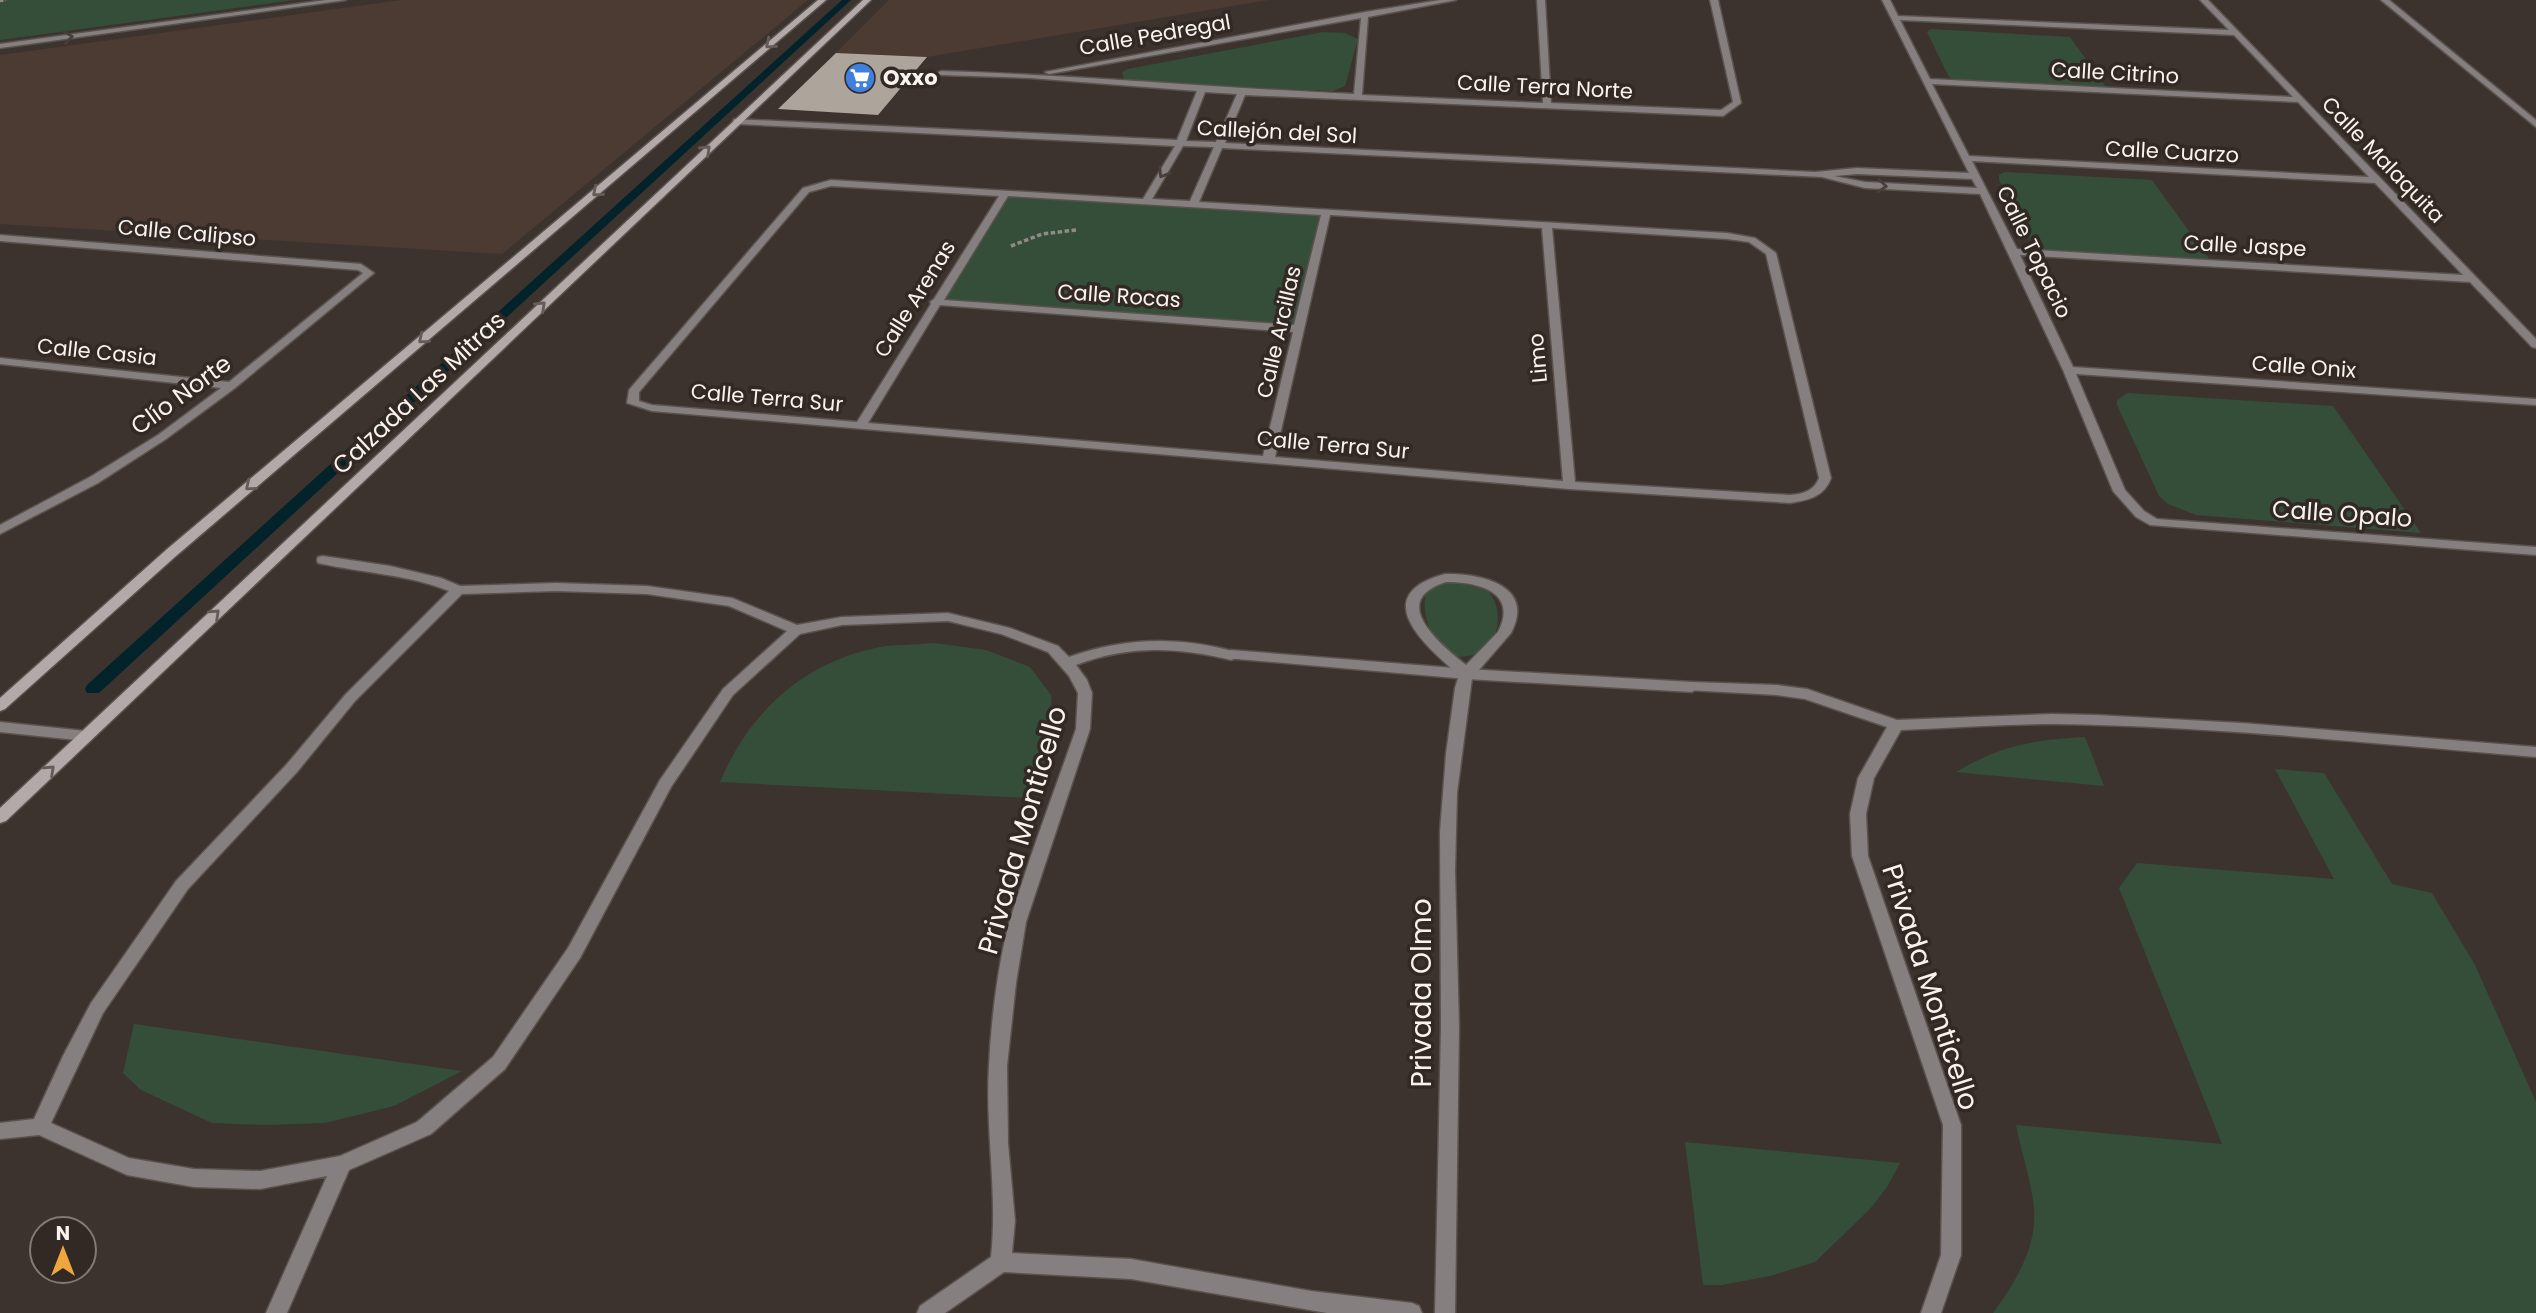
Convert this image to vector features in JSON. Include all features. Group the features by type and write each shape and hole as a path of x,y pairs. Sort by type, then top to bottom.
{"main road":[{"name":"Calzada Las Mitras","path":"0,706 171,553 822,0"},
{"name":"Calzada Las Mitras","path":"0,817 7,803 86,736 867,0"}],"street":[{"path":"0,46 342,0"},
{"name":"Calle Pedregal","path":"1030,75 1452,0"},
{"path":"1541,0 1547,105"},
{"name":"Calle Terra Norte","path":"1030,75 1242,92 1358,95 1710,114 1730,110 1737,103 1714,0"},
{"name":"Calle Topacio","path":"1886,0 2014,252 2069,370 2119,491 2134,510 2146,519"},
{"name":"Calle Malaquita","path":"2204,0 2536,345"},
{"path":"2385,0 2536,124"},
{"path":"1358,95 1365,14"},
{"path":"1896,18 2235,33"},
{"path":"941,73 1030,75"},
{"name":"Calle Citrino","path":"1928,82 2300,100"},
{"path":"1146,201 1180,144 1202,89"},
{"path":"1194,204 1242,92"},
{"name":"Callejón del Sol","path":"737,121 1815,175 1857,171 1975,176"},
{"name":"Calle Cuarzo","path":"1966,158 2376,180"},
{"name":"Callejón del Sol","path":"1815,175 1865,185 1983,191"},
{"name":"Calle Terra Sur","path":"844,183 1146,201 1326,214 1727,236 1752,240 1766,247 1770,253 1825,478 1820,490 1790,499 1569,485 652,408 633,403 631,398 633,392 806,190 821,184 844,183"},
{"name":"Calle Arenas","path":"860,426 1005,193"},
{"name":"Calle Arcillas","path":"1268,459 1326,214"},
{"name":"Limo","path":"1547,227 1569,485"},
{"name":"Calle Calipso","path":"0,238 361,267 369,271"},
{"name":"Calle Jaspe","path":"2014,252 2474,279"},
{"name":"Clío Norte","path":"0,530 94,480 162,437 232,386 367,276 369,271"},
{"name":"Calle Rocas","path":"935,302 1300,329"},
{"name":"Calle Casia","path":"0,361 232,386"},
{"name":"Calle Onix","path":"2069,370 2536,402"},
{"path":"0,517 19,520"},
{"name":"Calle Opalo","path":"2146,519 2168,524 2536,551"},
{"path":"323,560 390,570 436,581 458,590 555,587 647,590 732,602 796,630"},
{"path":"1472,578 1483,581 1504,595 1510,612 1509,622 1499,642 1467,674 1435,646 1412,614 1411,602 1416,593 1429,584 1444,579 1472,578"},
{"path":"40,1128 97,1007 182,885 292,768 350,698 458,590"},
{"path":"0,1131 40,1128 127,1166 194,1178 260,1180 342,1164 424,1128 499,1063 574,953 665,784 728,692 796,630 842,621 948,617 1005,631 1053,649 1067,663 1122,645 1160,643 1231,655 1467,674 1777,690 1807,694 1896,725 2050,719 2096,720 2242,728 2533,755"},
{"name":"Privada Monticello","path":"1001,1262 1005,1221 998,1143 998,1066 1007,983 1018,922 1083,729 1085,683 1067,663"},
{"name":"Privada Olmo","path":"1445,1313 1450,1027 1446,863 1452,753 1467,674"},
{"name":"Privada Monticello","path":"1896,725 1866,778 1858,814 1860,856 1952,1125 1951,1255 1931,1313"},
{"path":"0,727 86,736"},
{"path":"276,1313 342,1164"},
{"path":"927,1313 1001,1262 1130,1269 1311,1301 1412,1313"}],"path":[{"path":"0,1 6,0"},
{"path":"1009,246 1042,234 1077,230"}],"shaded area":[{"path":"401,0 808,0 502,254 0,224 0,55"},
{"path":"889,0 1269,0 927,57 836,53"}],"green space":[{"path":"0,0 294,0 0,40"},
{"path":"1930,29 2070,37 2106,87 1956,80 1949,77 1927,32"},
{"path":"1323,32 1345,33 1358,39 1345,86 1333,91 1138,83 1124,80 1122,72 1128,69"},
{"path":"2005,172 2152,180 2210,260 2036,249 1999,180 1999,175"},
{"path":"1005,193 1326,214 1300,329 935,302"},
{"path":"2128,393 2333,406 2421,533 2196,515 2168,504 2159,496 2117,405 2117,400"},
{"path":"1476,583 1492,596 1498,616 1497,627 1494,637 1480,652 1459,657 1441,644 1430,629 1425,611 1426,589 1433,584"},
{"path":"934,643 986,650 1030,667 1051,695 1052,732 1041,771 1027,798 720,782 747,733 764,712 804,678 827,664 853,654 887,646"},
{"path":"2085,737 2104,786 1956,772 2003,750 2049,740"},
{"path":"2275,769 2324,773 2392,884 2432,893 2475,965 2536,1102 2536,1313 1993,1313 2023,1264 2034,1223 2031,1188 2016,1125 2222,1144 2119,888 2137,863 2334,879"},
{"path":"134,1024 462,1071 394,1106 325,1123 212,1123 141,1090 123,1073"},
{"path":"1685,1142 1900,1163 1887,1187 1870,1209 1815,1262 1770,1276 1722,1285 1703,1285"}],"building":[{"name":"Oxxo","path":"836,53 927,57 878,115 778,109"}],"waterway":[{"path":"93,689 847,0"}],"place":[{"name":"Oxxo","path":"860,78"}]}
